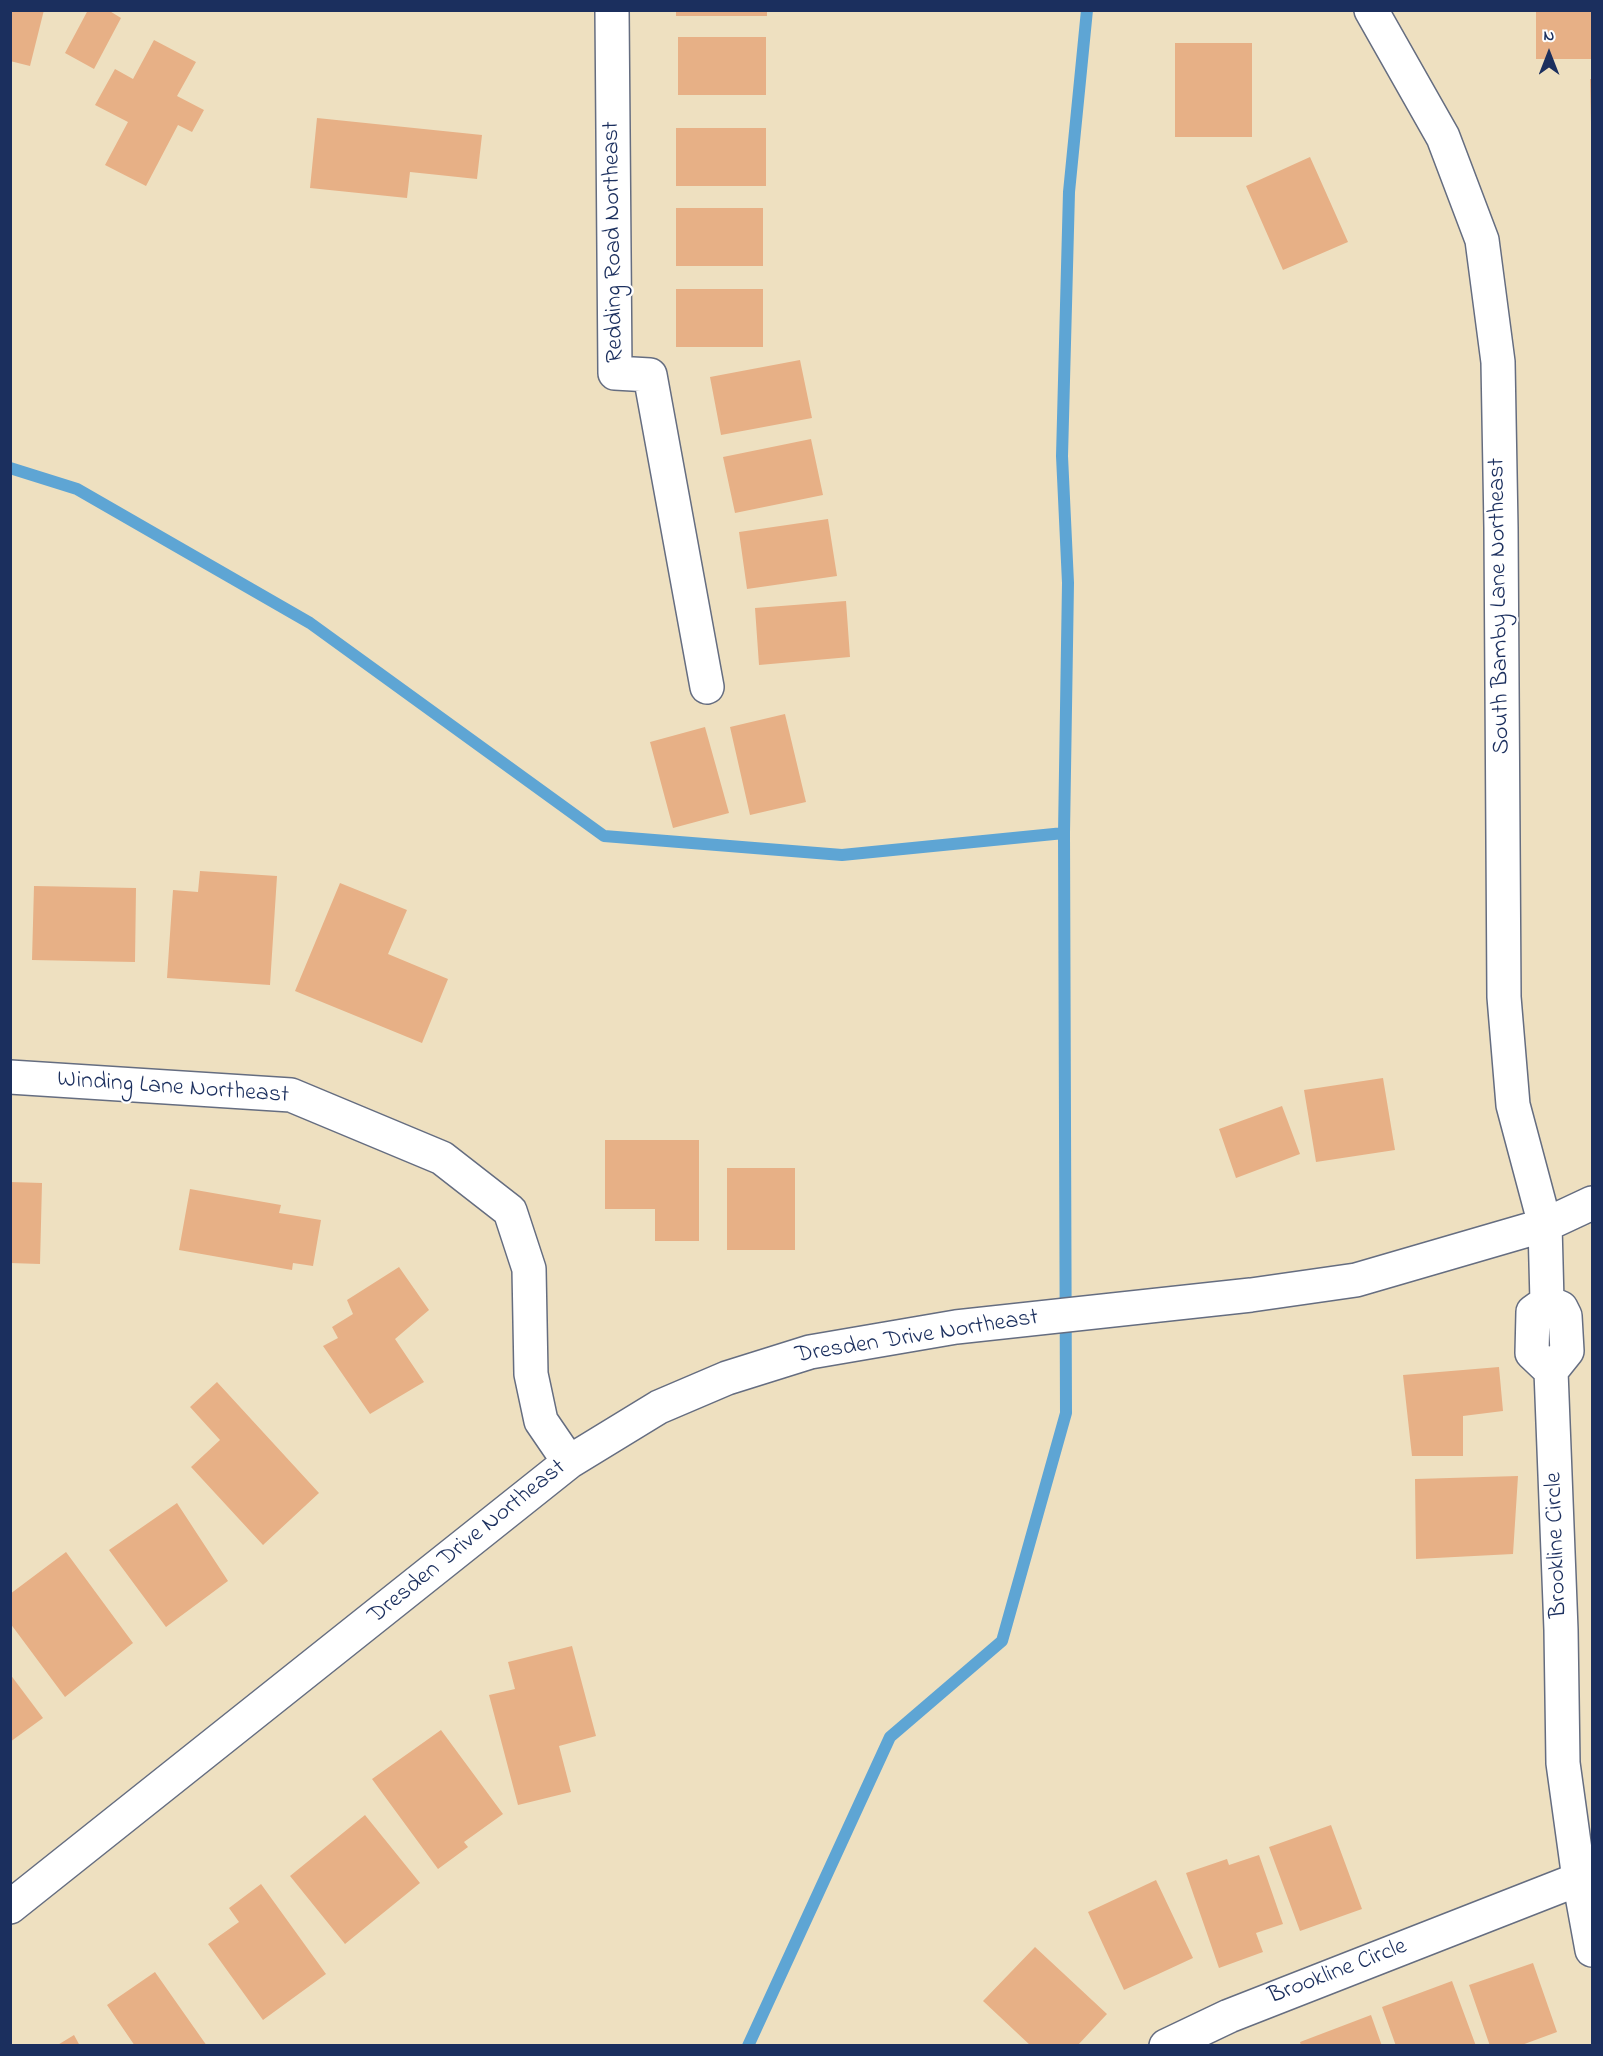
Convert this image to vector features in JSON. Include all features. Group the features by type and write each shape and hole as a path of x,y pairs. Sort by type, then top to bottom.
{"street":[{"name":"Redding Road Northeast","path":"612,10 615,373 650,375 707,687"},
{"name":"South Bamby Lane Northeast","path":"1371,10 1443,137 1482,240 1498,362 1504,997 1513,1105 1545,1225"},
{"name":"Winding Lane Northeast","path":"10,1077 291,1095 442,1158 510,1211 529,1269 531,1374 541,1421 569,1462"},
{"name":"Dresden Drive Northeast","path":"10,1906 569,1462 659,1407 727,1378 810,1352 956,1327 1251,1295 1356,1280 1545,1225 1593,1203"},
{"name":"Brookline Circle","path":"1545,1225 1547,1302 1561,1308 1565,1316 1567,1351 1551,1371 1562,1630 1563,1763 1579,1879 1593,1950"},
{"name":"Brookline Circle","path":"1166,2046 1229,2016 1579,1879"}],"building":[{"path":"10,10 44,10 30,66 10,61"},
{"path":"88,10 108,10 121,18 94,69 65,53"},
{"path":"676,10 767,10 767,16 676,16"},
{"path":"1536,10 1592,10 1592,59 1536,59"},
{"path":"678,37 766,37 766,95 678,95"},
{"path":"154,40 196,62 177,96 204,110 192,132 178,125 146,186 105,165 128,122 95,105 115,69 133,79"},
{"path":"1175,43 1252,43 1252,137 1175,137"},
{"path":"1590,79 1592,79 1592,123 1591,123"},
{"path":"317,118 482,135 477,179 410,172 407,198 310,188"},
{"path":"676,128 766,128 766,186 676,186"},
{"path":"1310,157 1348,242 1283,270 1246,186"},
{"path":"676,208 763,208 763,266 676,266"},
{"path":"676,289 763,289 763,347 676,347"},
{"path":"800,360 812,418 721,435 710,377"},
{"path":"811,439 823,495 735,513 723,457"},
{"path":"828,519 837,576 747,589 739,532"},
{"path":"846,601 850,657 759,665 755,608"},
{"path":"785,714 806,802 750,815 730,727"},
{"path":"705,727 729,813 673,828 650,742"},
{"path":"200,871 277,876 270,985 167,978 173,890 198,892"},
{"path":"340,883 407,910 388,954 448,979 422,1043 295,991"},
{"path":"34,886 136,888 135,962 32,960"},
{"path":"1383,1078 1395,1150 1316,1162 1304,1090"},
{"path":"1282,1106 1300,1154 1236,1178 1219,1129"},
{"path":"605,1140 699,1140 699,1241 655,1241 655,1209 605,1209"},
{"path":"727,1168 795,1168 795,1250 727,1250"},
{"path":"10,1182 42,1183 40,1264 10,1263"},
{"path":"190,1189 281,1205 279,1213 321,1220 313,1266 293,1263 292,1270 179,1250"},
{"path":"399,1267 429,1310 395,1339 424,1382 370,1414 323,1346 338,1338 332,1327 353,1314 347,1300"},
{"path":"1499,1367 1503,1411 1463,1416 1463,1456 1412,1456 1403,1375"},
{"path":"217,1382 319,1493 263,1545 191,1467 220,1440 190,1407"},
{"path":"1518,1476 1513,1554 1416,1559 1415,1479"},
{"path":"177,1503 228,1581 166,1627 109,1550"},
{"path":"66,1552 133,1643 65,1697 10,1623 10,1594"},
{"path":"572,1646 596,1736 559,1746 571,1792 518,1805 489,1695 515,1689 508,1662"},
{"path":"10,1674 43,1718 10,1742"},
{"path":"441,1730 503,1814 464,1842 468,1847 438,1869 372,1779"},
{"path":"365,1815 420,1883 345,1944 290,1876"},
{"path":"1331,1825 1362,1909 1300,1931 1269,1847"},
{"path":"1259,1855 1283,1924 1256,1933 1263,1952 1219,1968 1186,1873 1227,1859 1229,1865"},
{"path":"1156,1880 1193,1958 1124,1990 1088,1912"},
{"path":"261,1884 326,1974 263,2020 208,1944 239,1922 229,1908"},
{"path":"1035,1947 1107,2014 1077,2046 1031,2046 983,2001"},
{"path":"1533,1963 1557,2032 1519,2046 1490,2046 1469,1985"},
{"path":"155,1972 207,2046 135,2046 107,2005"},
{"path":"1452,1981 1476,2046 1396,2046 1382,2007"},
{"path":"1371,2015 1382,2046 1301,2046 1300,2042"},
{"path":"74,2035 80,2046 56,2046"}],"waterway":[{"path":"748,2046 890,1737 1002,1641 1066,1413 1064,833 1068,583 1062,456 1069,192 1087,10"},
{"path":"10,468 77,489 310,623 604,836 842,855 1064,833"}]}
